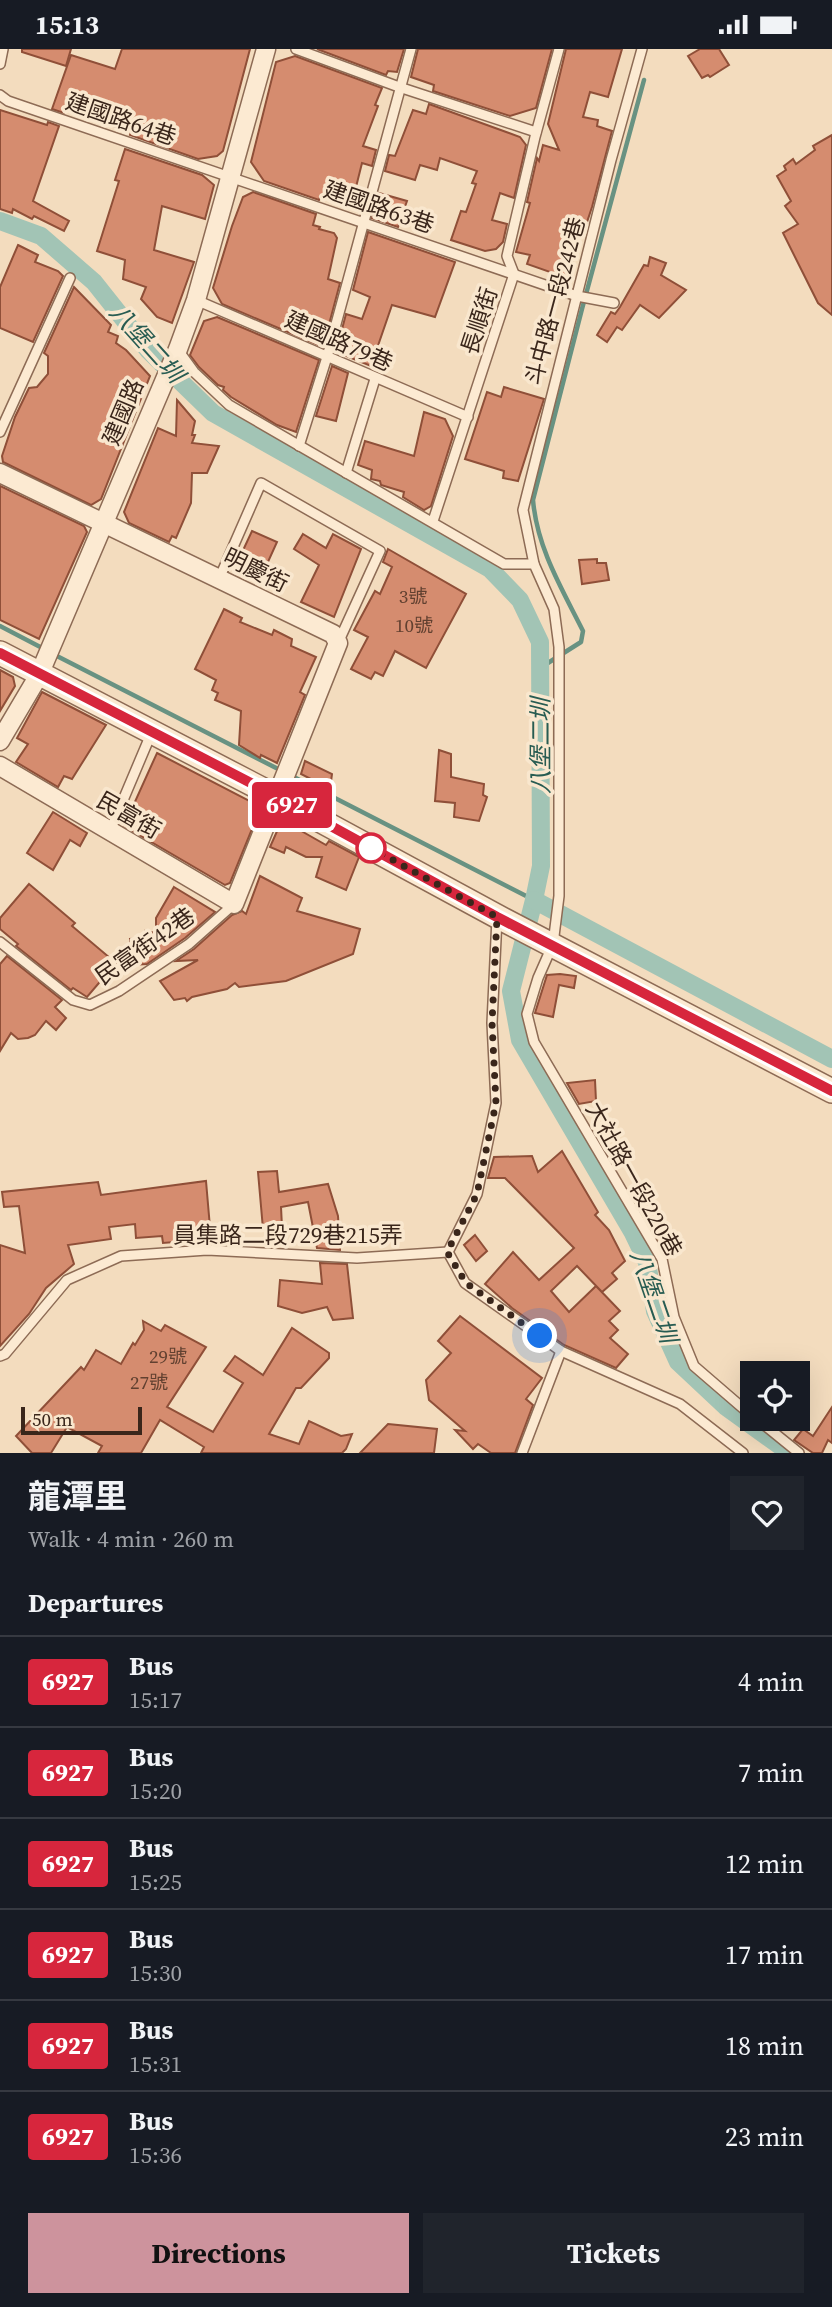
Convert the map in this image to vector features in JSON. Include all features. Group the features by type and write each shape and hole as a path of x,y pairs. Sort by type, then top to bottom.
{"street":[{"name":"建國路","path":"0,741 39,675 196,300 266,49"},
{"name":"明慶街","path":"0,473 333,634 338,643"},
{"path":"234,904 338,643"},
{"path":"0,653 832,1091"},
{"name":"民富街","path":"0,766 234,904"}],"lane":[{"path":"0,64 3,49"},
{"path":"296,49 399,87 536,132"},
{"path":"299,446 327,357 411,49"},
{"name":"長順街","path":"433,521 514,274 507,256 559,49"},
{"name":"斗中路一段242巷","path":"551,943 559,896 559,647 554,609 534,564 523,510 642,49"},
{"name":"建國路64巷","path":"0,95 8,101 231,177"},
{"name":"建國路63巷","path":"231,177 577,296 614,303"},
{"path":"0,432 70,278"},
{"name":"建國路79巷","path":"196,300 468,417"},
{"path":"177,349 194,372 229,405 504,563 534,564"},
{"path":"346,473 375,379"},
{"path":"219,579 261,483 380,551 338,643"},
{"path":"109,832 152,733"},
{"name":"民富街42巷","path":"1,945 73,1000 90,1005 119,991 189,944 234,904"},
{"path":"500,918 492,1023 496,1103 477,1194 447,1252 466,1283 561,1351 680,1404 743,1453"},
{"name":"大社路一段220巷","path":"551,943 527,1014 534,1042 662,1259 674,1317 694,1366 740,1406"},
{"name":"員集路二段729巷215弄","path":"0,1356 5,1354 67,1280 121,1256 207,1250 357,1258 447,1252"},
{"path":"522,1453 561,1351"},
{"path":"772,1431 799,1453"}],"building":[{"path":"22,49 71,49 66,66 22,52"},
{"path":"122,49 250,49 223,151 217,156 198,159 103,123 106,111 77,102 74,112 65,109 64,113 52,109 71,55 115,69"},
{"path":"317,49 404,49 397,72 388,71 386,75"},
{"path":"418,49 552,49 536,108 510,116 433,91 434,85 411,77"},
{"path":"566,49 622,49 608,97 590,92 583,117 598,120 597,126 612,131 592,207 585,228 581,226 567,278 527,264 530,255 516,252 530,203 527,202 537,158 539,161 543,145 559,150 548,124"},
{"path":"700,49 719,49 729,65 710,77 708,75 702,78 688,56"},
{"path":"295,56 382,88 363,146 376,150 372,166 362,163 356,187 365,190 360,209 321,195 319,200 264,181 251,162 276,62"},
{"path":"429,104 520,137 526,145 514,198 500,193 492,220 507,224 503,242 496,249 485,251 451,240 461,211 466,212 476,184 472,183 477,171 440,158 437,170 420,165 415,180 385,171 389,155 395,156 413,110 426,114"},
{"path":"0,110 47,125 48,122 59,126 33,201 69,221 64,231 34,216 32,219 13,209 12,213 0,209"},
{"path":"832,135 832,315 818,303 783,233 798,224 785,206 791,201 777,176 786,170 784,166 793,159 796,164 815,150 813,146"},
{"path":"125,149 202,175 214,185 205,219 162,206 154,250 194,262 172,323 157,317 141,299 146,287 123,279 125,260 97,251 119,181 115,180"},
{"path":"253,192 316,214 313,225 334,233 337,238 328,279 340,283 323,347 222,304 213,288 243,197"},
{"path":"379,193 407,201 398,227 372,218"},
{"path":"368,232 455,262 435,317 392,305 371,366 336,352 346,314 362,319 370,297 353,290"},
{"path":"18,245 38,255 35,262 58,271 63,276 33,342 0,328 0,287"},
{"path":"650,257 666,263 661,275 686,290 659,318 640,305 622,330 617,327 607,342 597,335 611,312 615,314 620,307 644,265 648,266"},
{"path":"74,287 111,325 108,332 118,336 116,343 150,376 101,499 91,505 3,462 2,456 15,417 29,388 37,387 48,374 48,356 44,353"},
{"path":"217,317 319,360 296,432 277,425 231,397 190,355 204,321"},
{"path":"332,366 348,373 336,421 316,416"},
{"path":"504,387 544,399 518,481 503,478 504,471 465,459 487,392 501,397"},
{"path":"177,400 195,421 192,443 219,446 207,473 192,473 191,503 176,538 172,536 169,542 129,523 124,512 158,428 176,436"},
{"path":"424,412 445,419 453,436 431,506 424,510 403,497 404,492 371,479 372,470 358,465 365,441 414,456"},
{"path":"0,486 84,526 87,532 39,639 0,620"},
{"path":"252,531 277,542 263,573 238,561"},
{"path":"303,534 326,548 333,534 361,549 334,617 301,602 319,565 294,549"},
{"path":"388,549 466,594 426,668 395,651 383,676 375,672 371,679 351,669 368,637 354,630 375,591 380,594 392,567 383,562"},
{"path":"597,559 597,563 606,563 609,580 582,584 579,560"},
{"path":"224,609 242,618 240,622 272,635 274,630 292,639 291,646 316,657 300,692 305,695 277,763 261,755 260,758 239,745 241,711 215,700 218,693 212,690 216,680 195,669"},
{"path":"0,670 13,677 15,686 0,711"},
{"path":"42,692 106,725 72,779 64,776 58,787 16,762 28,744 17,738"},
{"path":"439,750 451,754 451,777 484,784 483,795 487,797 479,821 454,817 455,803 435,801"},
{"path":"157,753 261,807 230,883 225,885 124,826"},
{"path":"305,761 332,774 330,789 301,774"},
{"path":"53,812 87,833 80,846 70,840 53,870 27,853"},
{"path":"282,820 326,845 329,841 359,857 346,890 316,877 322,857 306,857 286,847 284,853 270,847"},
{"path":"260,876 302,898 297,911 360,929 353,954 286,981 239,987 235,983 227,989 192,997 187,1001 185,998 174,1000 160,981 198,960 176,961 194,949 232,915 242,911 246,914"},
{"path":"29,884 75,923 72,926 116,963 87,997 73,988 71,990 16,946 18,944 0,929 0,918"},
{"path":"174,887 215,912 185,938 147,964 132,965 130,939 145,938 145,931 156,933 156,918"},
{"path":"7,956 62,1000 55,1007 66,1018 56,1030 46,1021 35,1035 28,1038 18,1039 11,1033 0,1051 0,964"},
{"path":"547,975 576,976 574,988 559,985 553,1017 535,1013"},
{"path":"595,1080 596,1101 579,1104 567,1083"},
{"path":"562,1151 598,1212 595,1215 609,1230 625,1261 612,1273 617,1279 602,1292 577,1266 551,1291 569,1312 596,1286 620,1311 609,1321 618,1330 610,1338 628,1354 616,1368 564,1345 512,1308 485,1284 513,1252 539,1280 574,1248 505,1178 488,1178 494,1157 532,1156 538,1172"},
{"path":"277,1171 279,1192 328,1184 338,1216 340,1250 317,1248 308,1202 281,1207 282,1227 263,1229 258,1172"},
{"path":"206,1181 211,1239 163,1243 162,1236 136,1238 135,1224 109,1227 111,1239 68,1245 74,1264 46,1288 29,1314 0,1346 0,1245 25,1253 19,1206 4,1207 2,1192 98,1182 101,1195"},
{"path":"475,1235 487,1251 476,1261 464,1245"},
{"path":"320,1263 347,1264 353,1318 333,1320 327,1307 302,1313 278,1306 280,1280 322,1284"},
{"path":"460,1316 542,1378 526,1399 533,1405 515,1453 491,1453 478,1444 473,1449 455,1430 465,1431 429,1400 426,1380 451,1353 438,1341"},
{"path":"143,1321 161,1331 165,1325 206,1347 167,1407 213,1432 243,1383 224,1371 235,1356 263,1375 292,1328 329,1353 329,1358 301,1388 296,1388 269,1434 299,1444 309,1421 341,1436 352,1434 346,1449 342,1453 201,1453 204,1447 160,1420 141,1453 98,1453 102,1446 67,1427 51,1453 32,1453 16,1436 81,1367 84,1370 96,1350 121,1364 144,1330"},
{"path":"832,1407 832,1443 828,1440 822,1453 813,1453 794,1440 801,1431 813,1436"},
{"path":"388,1424 437,1429 434,1453 360,1453"}],"waterway":[{"path":"540,668 581,642 583,631 545,551 535,518 533,500 644,80"},
{"name":"八堡二圳","path":"0,221 41,236 94,282 148,350 213,413 490,569 520,600 540,642 541,866 511,991 520,1040 633,1233 647,1262 655,1311 678,1362 726,1407 790,1453"},
{"path":"0,626 46,650"},
{"path":"53,654 282,771"},
{"path":"290,775 534,900"},
{"path":"534,900 832,1059"}],"bus line":[{"name":"6927","path":"0,653 832,1091"}],"route":[{"path":"371,848 497,917 492,1023 496,1103 477,1194 447,1252 466,1283 540,1336"}]}
